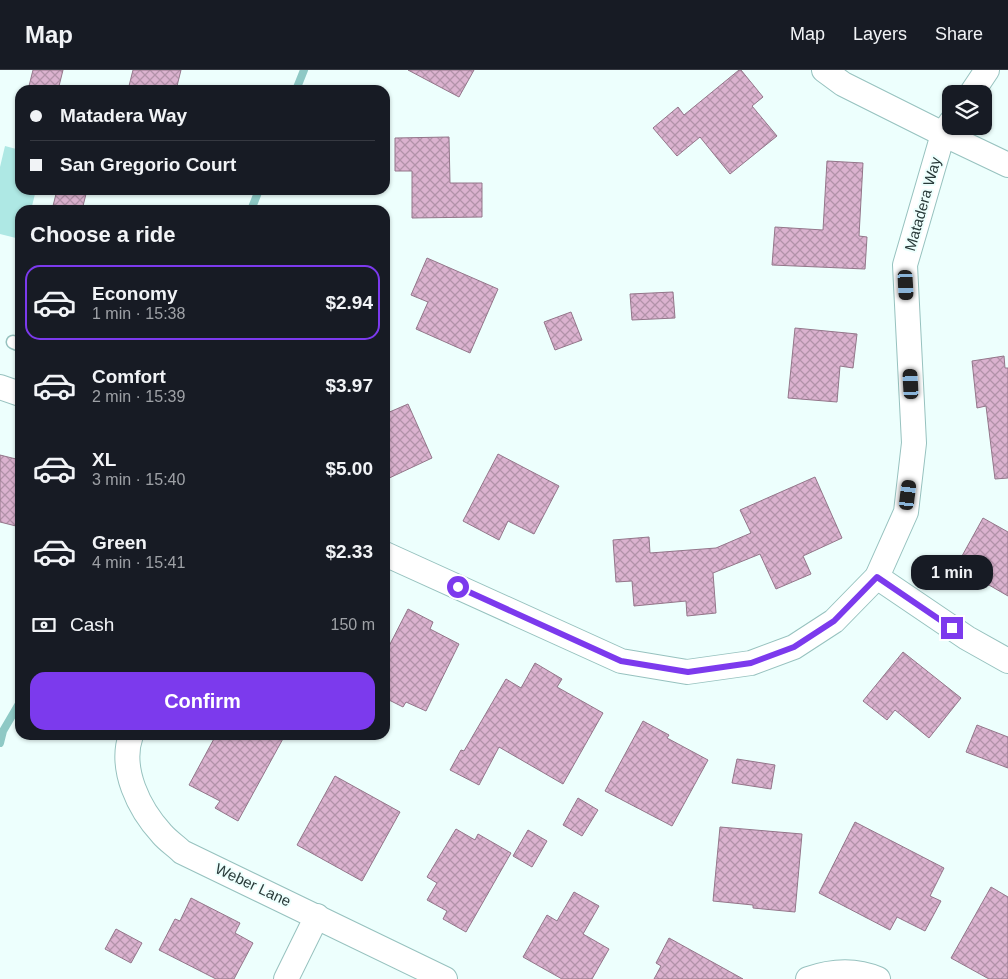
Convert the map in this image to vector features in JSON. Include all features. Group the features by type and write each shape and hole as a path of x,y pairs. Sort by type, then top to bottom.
{"street":[{"path":"824,70 843,84 942,126"},
{"path":"977,85 987,70"},
{"name":"Matadera Way","path":"390,556 621,661 688,672 751,663 794,647 834,621 877,577 906,512 914,443 905,265 945,135"},
{"path":"959,135 1008,165"},
{"path":"0,387 15,392"},
{"path":"877,577 966,638 1008,661"},
{"name":"Weber Lane","path":"129,740 128,770 135,793 148,816 162,835 182,852 445,979"},
{"path":"286,979 317,916"},
{"path":"808,979 824,973 844,972 869,975 878,979"}],"shaded area":[{"path":"5,146 15,149 15,195 35,195 32,205 15,205 15,238 0,234 0,167"}],"building":[{"path":"33,70 63,70 59,85 29,85"},
{"path":"133,70 181,70 177,85 129,85"},
{"path":"408,70 474,70 459,97"},
{"path":"739,70 763,97 752,106 777,136 730,174 700,137 677,156 653,128 678,107 684,115"},
{"path":"449,137 450,183 482,183 482,217 412,218 412,171 395,171 395,138"},
{"path":"827,161 863,163 859,236 867,237 865,269 772,265 775,227 823,230"},
{"path":"56,195 86,195 83,205 53,205"},
{"path":"427,258 498,289 470,353 416,329 428,302 411,295"},
{"path":"673,292 675,318 632,320 630,294"},
{"path":"571,312 582,340 555,350 544,322"},
{"path":"795,328 857,334 853,368 840,366 837,402 788,398"},
{"path":"1004,356 1005,368 1008,368 1008,478 995,479 986,406 977,408 972,361"},
{"path":"408,404 432,458 390,478 390,412"},
{"path":"498,454 559,486 534,534 508,521 499,540 463,521"},
{"path":"0,455 15,459 15,526 0,522"},
{"path":"815,477 842,538 803,556 811,574 776,589 760,554 713,573 716,613 687,616 686,601 634,606 632,581 616,582 613,540 649,537 650,553 716,548 751,533 740,510"},
{"path":"983,518 1008,532 1008,596 982,581 988,571 962,556"},
{"path":"408,609 433,622 430,629 459,644 426,711 406,702 403,707 390,700 390,644"},
{"path":"903,652 961,698 929,738 895,710 887,720 863,701"},
{"path":"535,663 562,679 557,687 603,713 563,784 499,747 479,785 450,770 461,750 464,751 506,679 521,688"},
{"path":"643,721 669,735 667,738 708,760 672,826 605,791"},
{"path":"977,725 1008,737 1008,768 966,752"},
{"path":"213,740 282,740 238,821 215,808 220,801 189,785"},
{"path":"737,759 775,765 771,789 732,783"},
{"path":"335,776 400,812 362,881 297,845"},
{"path":"578,798 598,810 582,836 563,825"},
{"path":"855,822 944,868 930,896 941,901 925,931 897,917 890,930 819,893"},
{"path":"720,827 802,834 795,912 753,908 753,905 713,901"},
{"path":"456,829 475,840 478,834 511,853 466,932 443,919 447,911 427,900 437,883 427,877"},
{"path":"528,830 547,841 532,867 513,856"},
{"path":"991,887 1008,897 1008,979 989,979 951,958"},
{"path":"574,892 599,906 583,934 609,949 592,979 562,979 523,957 547,915 557,921"},
{"path":"191,898 240,923 235,933 253,943 234,979 216,979 159,950 175,919 180,921"},
{"path":"116,929 142,943 131,963 105,949"},
{"path":"669,938 743,979 654,979 661,966 656,963"}],"waterway":[{"path":"298,85 304,70"},
{"path":"253,205 257,195"},
{"path":"0,743 3,731 15,711"}],"route":[{"path":"458,587 621,661 688,672 751,663 794,647 834,621 877,577 952,628"}]}
